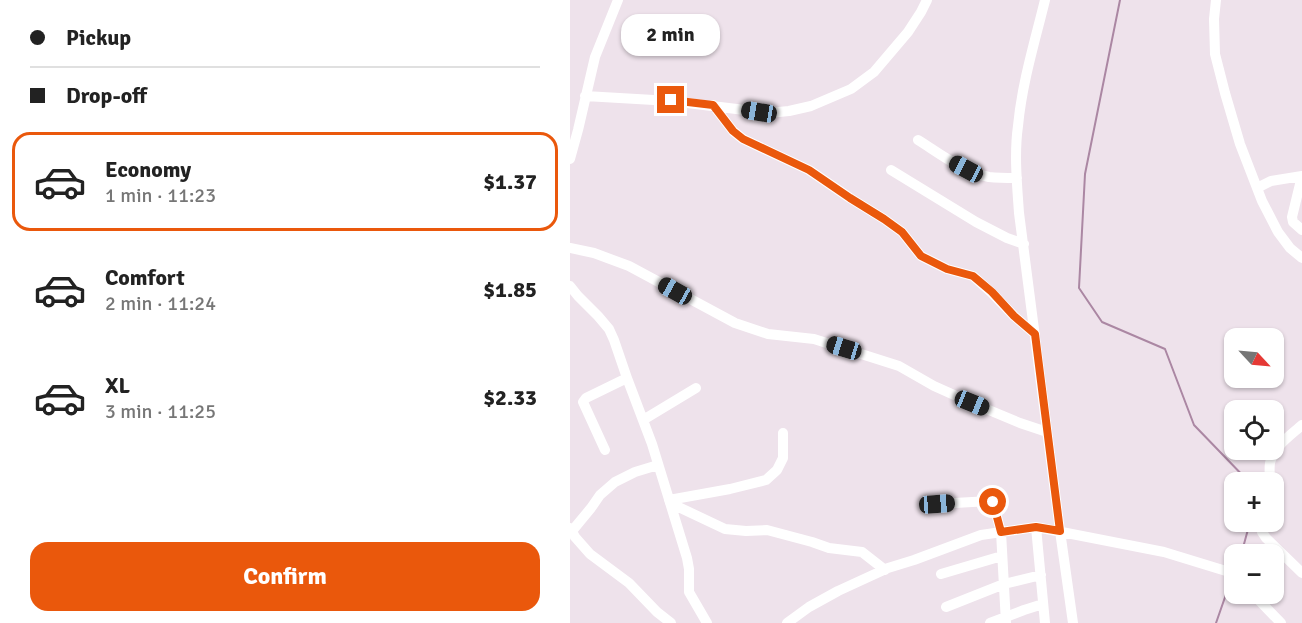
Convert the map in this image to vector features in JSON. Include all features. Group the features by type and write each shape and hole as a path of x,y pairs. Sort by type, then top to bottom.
{"street":[{"path":"570,159 595,57 618,0"},
{"path":"585,96 642,98 759,112 779,112 811,106 860,84 881,65 915,22 927,0"},
{"path":"1045,0 1017,127 1017,178 1019,213 1073,623"},
{"path":"1216,0 1215,54 1240,144 1268,211 1284,240 1302,258"},
{"path":"713,105 733,131 743,139 809,170 884,219 902,232 921,256 947,269 973,276 1035,334"},
{"path":"918,140 978,174 988,177 1017,178"},
{"path":"891,170 976,222 1024,244"},
{"path":"1257,188 1271,181 1302,176 1292,217 1293,222 1302,230"},
{"path":"570,248 594,253 629,266 735,323 768,334 814,339 899,366 934,386 972,403 1047,432"},
{"path":"570,286 609,329 614,340 643,420 687,558 689,592 706,621 693,623"},
{"path":"605,450 583,402 586,398 627,378"},
{"path":"643,420 696,388"},
{"path":"1270,472 1272,456 1280,445 1302,425"},
{"path":"669,502 760,482 771,477 783,458 783,433"},
{"path":"658,465 635,472 615,482 600,495 571,530 590,554 629,583 671,623"},
{"path":"669,502 725,529 767,530 829,548 862,552 885,570"},
{"path":"937,504 993,502 1001,532 1006,620"},
{"path":"1036,527 1045,623"},
{"path":"787,623 838,591 885,570 981,535 1036,527 1164,552 1224,573"},
{"path":"1262,532 1302,573"},
{"path":"941,574 1002,556"},
{"path":"946,607 1004,584 1041,575"},
{"path":"990,623 1006,620 1043,604"},
{"path":"1263,604 1281,623"}],"waterway":[{"path":"1120,0 1085,174 1079,288 1102,322 1165,349 1194,425 1239,472"},
{"path":"1244,544 1247,532"},
{"path":"1216,623 1224,600"}],"route":[{"path":"671,100 713,105 733,131 743,139 809,170 884,219 902,232 921,256 947,269 973,276 1035,334 1060,531 1036,527 1001,532 993,502"}]}
